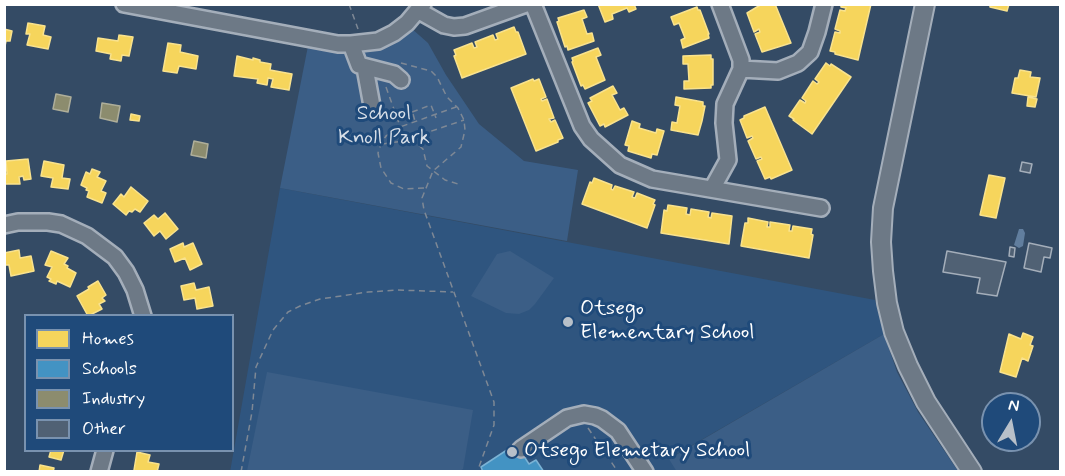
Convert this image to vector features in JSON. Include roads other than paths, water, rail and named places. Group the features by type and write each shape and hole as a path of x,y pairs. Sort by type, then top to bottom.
{"main road":[{"path":"925,4 888,182 881,242 887,303 894,332 926,402 972,471"},
{"path":"888,182 933,4"}],"street":[{"path":"124,4 338,44 378,41 394,33 421,8 444,25 454,27 465,26 526,4"},
{"path":"533,4 575,111 591,139 620,165 652,179 821,208"},
{"path":"712,189 728,160 724,123 725,104 741,69 741,60 720,4"},
{"path":"741,69 778,71 798,63 810,52 824,4"},
{"path":"357,44 355,60 359,65 394,74 401,80"},
{"path":"365,68 372,106"},
{"path":"4,225 18,222 48,222 61,224 87,236 116,257 135,290 143,314"},
{"path":"521,449 567,418 580,415 595,416 618,431 645,471"},
{"path":"99,471 104,452"}],"place":[{"name":"Otsego Elementary School","path":"568,322"},
{"name":"Otsego Elemetary School","path":"512,452"}],"park label":[{"name":"School Knoll Park","path":"384,127"}]}
